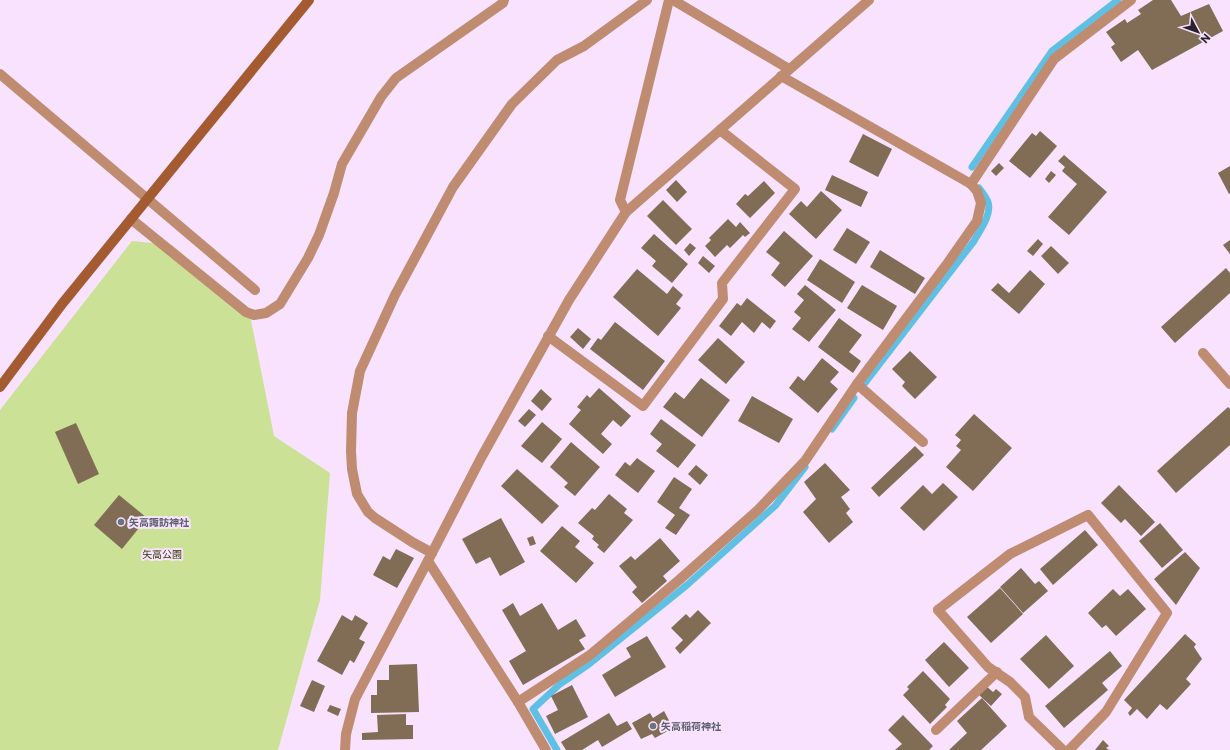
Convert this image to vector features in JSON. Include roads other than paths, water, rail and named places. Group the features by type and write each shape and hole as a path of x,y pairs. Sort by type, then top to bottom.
{"street":[{"path":"0,387 62,304 309,0"},
{"path":"131,219 246,312 254,315 266,313 280,304 308,258 319,235 334,193 342,164 381,96 396,78 503,3 504,0"},
{"path":"546,750 430,557 412,542 368,512 357,494 352,469 352,413 360,371 395,295 453,187 512,104 557,60 584,46 647,0"},
{"path":"626,212 620,200 669,0"},
{"path":"673,0 789,69"},
{"path":"345,750 346,734 355,699 481,458 548,336 569,300 626,212 780,76 870,0"},
{"path":"971,184 1054,59 1131,0"},
{"path":"0,74 255,290"},
{"path":"518,702 590,655 679,580 758,510 805,461 857,384 947,264 976,221 981,203 977,191 971,184 780,76"},
{"path":"548,336 643,406 723,299 722,283 795,189 720,130"},
{"path":"1203,353 1230,384"},
{"path":"857,384 923,442"},
{"path":"1063,750 1028,717 1025,697 1010,682 988,667 938,610 1010,554 1088,514 1167,613 1106,712 1069,750"},
{"path":"936,730 997,672"}],"waterway":[{"path":"972,167 1052,51 1118,0"},
{"path":"864,384 974,241 987,217 989,207 987,200 979,188"},
{"path":"832,429 854,398"},
{"path":"557,750 533,709 560,684 589,664 687,585 775,506 805,467"}],"place":[{"name":"矢高諏訪神社","path":"121,522"},
{"name":"矢高稲荷神社","path":"653,726"}],"park label":[{"name":"矢高公園","path":"162,554"}]}
